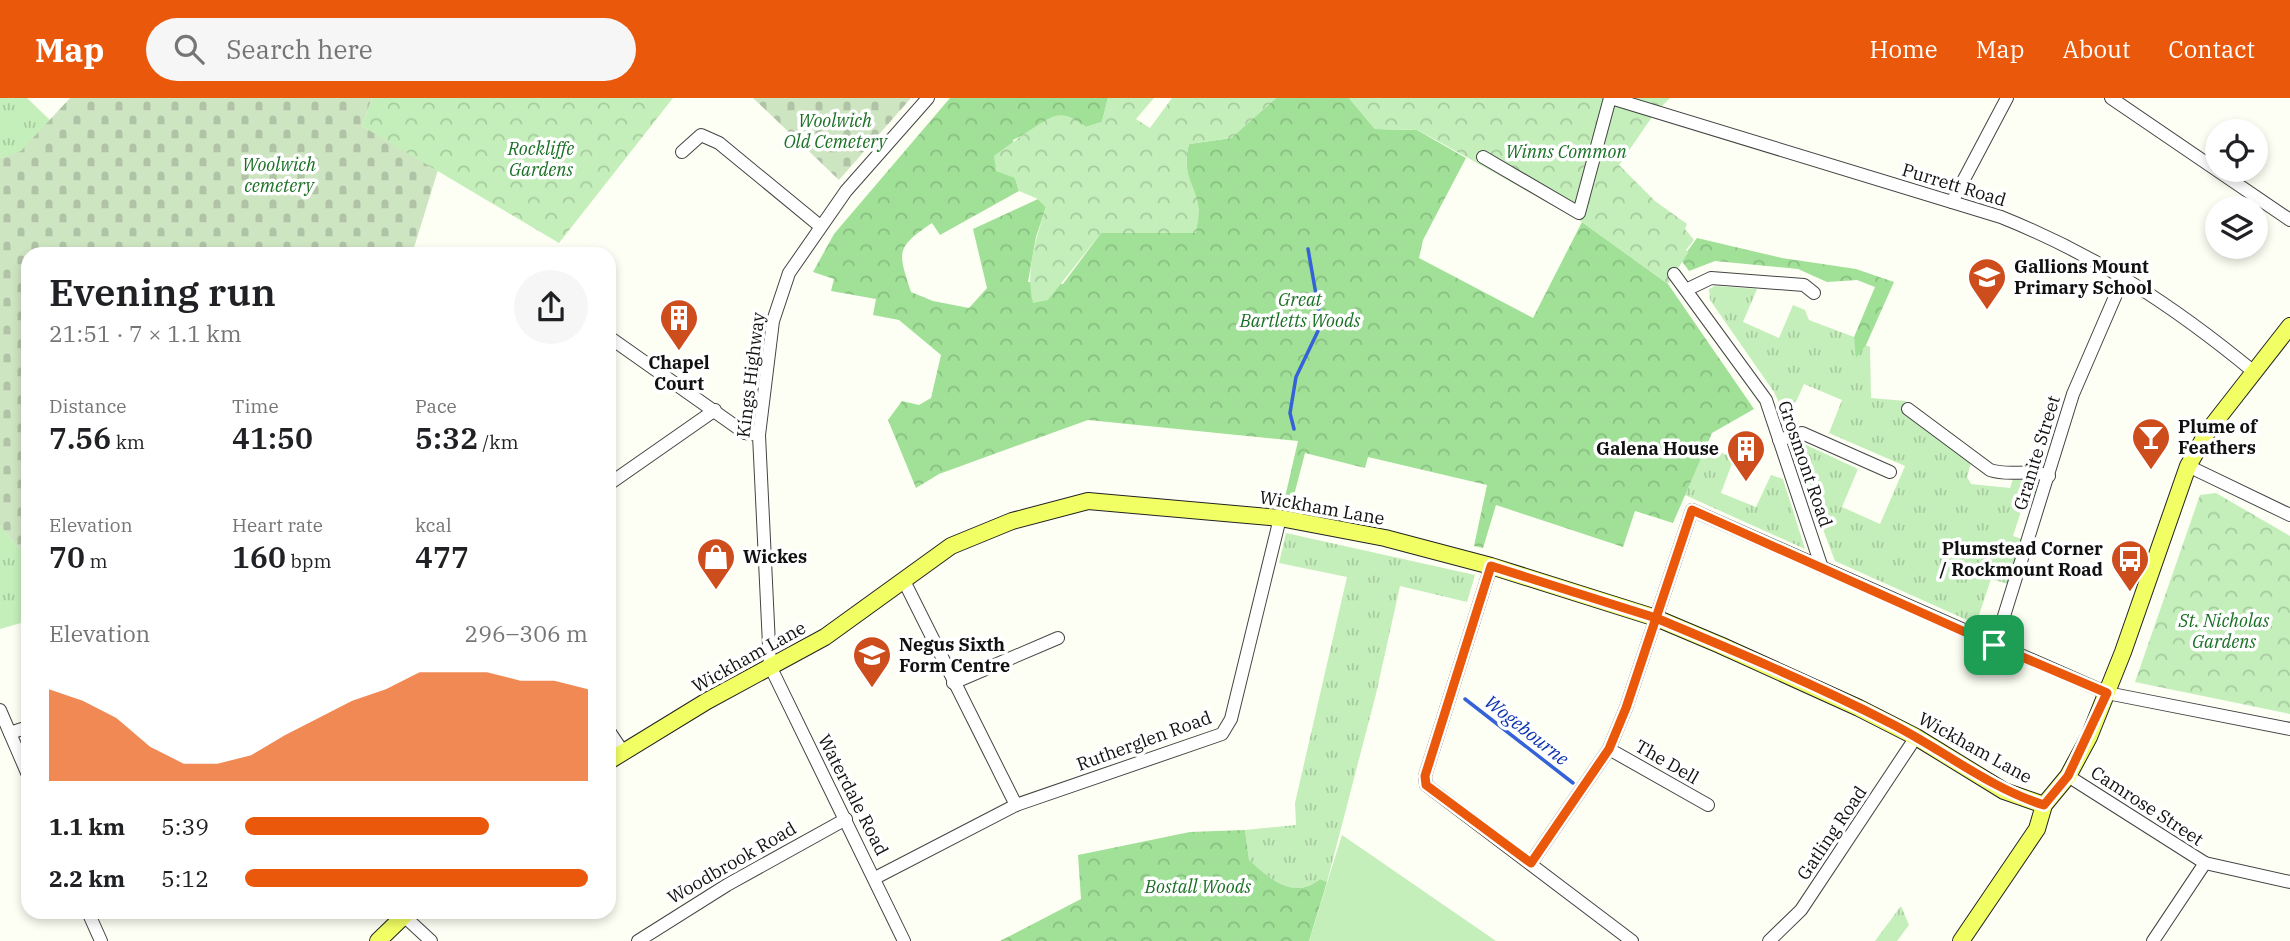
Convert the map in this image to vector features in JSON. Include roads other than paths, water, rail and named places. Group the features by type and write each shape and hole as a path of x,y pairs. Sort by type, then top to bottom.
{"main road":[{"path":"1961,941 2037,829 2044,805 2068,776 2107,693 2188,466 2208,431 2290,326"},
{"name":"Wickham Lane","path":"616,757 825,636 951,546 980,533 1068,504 1088,501 1280,518 1385,538 1491,566 1656,618 1859,708 1916,737 2004,791 2044,805"},
{"path":"378,941 401,919"}],"street":[{"name":"Kings Highway","path":"769,666 759,435 773,321 780,295 789,273 820,226 854,181 928,98"},
{"path":"1483,157 1579,213 1611,98"},
{"name":"Purrett Road","path":"1611,98 1952,202 2031,229 2124,276 2184,316 2254,372"},
{"path":"1952,202 2007,98"},
{"path":"2111,98 2290,220"},
{"path":"682,152 701,135 719,143 820,226"},
{"name":"Grosmont Road","path":"1674,274 1688,289 1766,400 1822,568"},
{"name":"Granite Street","path":"1994,645 2073,394 2124,276"},
{"path":"1688,289 1712,278 1804,285 1814,293"},
{"path":"616,342 745,433 759,435"},
{"path":"1908,408 1990,470 2001,474 2034,470 2049,476"},
{"path":"616,479 715,410"},
{"path":"1779,440 1802,433 1890,472"},
{"path":"2188,466 2290,515"},
{"path":"1531,863 1609,749 1626,708 1692,510 2107,693 2290,729"},
{"name":"Rutherglen Road","path":"875,878 1016,805 1217,737 1227,729 1280,518"},
{"path":"1491,566 1425,776 1426,785 1632,941"},
{"path":"903,579 1016,805"},
{"path":"953,683 1058,638"},
{"name":"Waterdale Road","path":"769,666 904,941"},
{"path":"0,710 21,759"},
{"path":"10,733 21,729"},
{"name":"Gatling Road","path":"1769,941 1801,910 1916,737"},
{"name":"The Dell","path":"1609,749 1708,805"},
{"name":"Camrose Street","path":"2068,776 2205,863 2290,881"},
{"name":"Woodbrook Road","path":"638,941 727,885 846,819"},
{"path":"2153,941 2205,863"},
{"path":"91,919 102,941"},
{"path":"411,919 431,941"}],"waterway":[{"path":"1294,429 1290,413 1296,377 1318,331 1320,317 1308,249"},
{"name":"Wogebourne","path":"1465,699 1573,783"}],"place":[{"name":"Gallions Mount Primary School","path":"1987,311"},
{"name":"Chapel Court","path":"679,352"},
{"name":"Plume of Feathers","path":"2151,471"},
{"name":"Galena House","path":"1746,483"},
{"name":"Wickes","path":"716,591"},
{"name":"Plumstead Corner / Rockmount Road","path":"2130,593"},
{"name":"Negus Sixth Form Centre","path":"872,689"}],"park label":[{"name":"Woolwich Old Cemetery","path":"835,131"},
{"name":"Winns Common","path":"1566,152"},
{"name":"Rockliffe Gardens","path":"541,159"},
{"name":"Woolwich cemetery","path":"279,175"},
{"name":"Great Bartletts Woods","path":"1300,310"},
{"name":"St. Nicholas Gardens","path":"2224,631"},
{"name":"Bostall Woods","path":"1198,887"}]}
